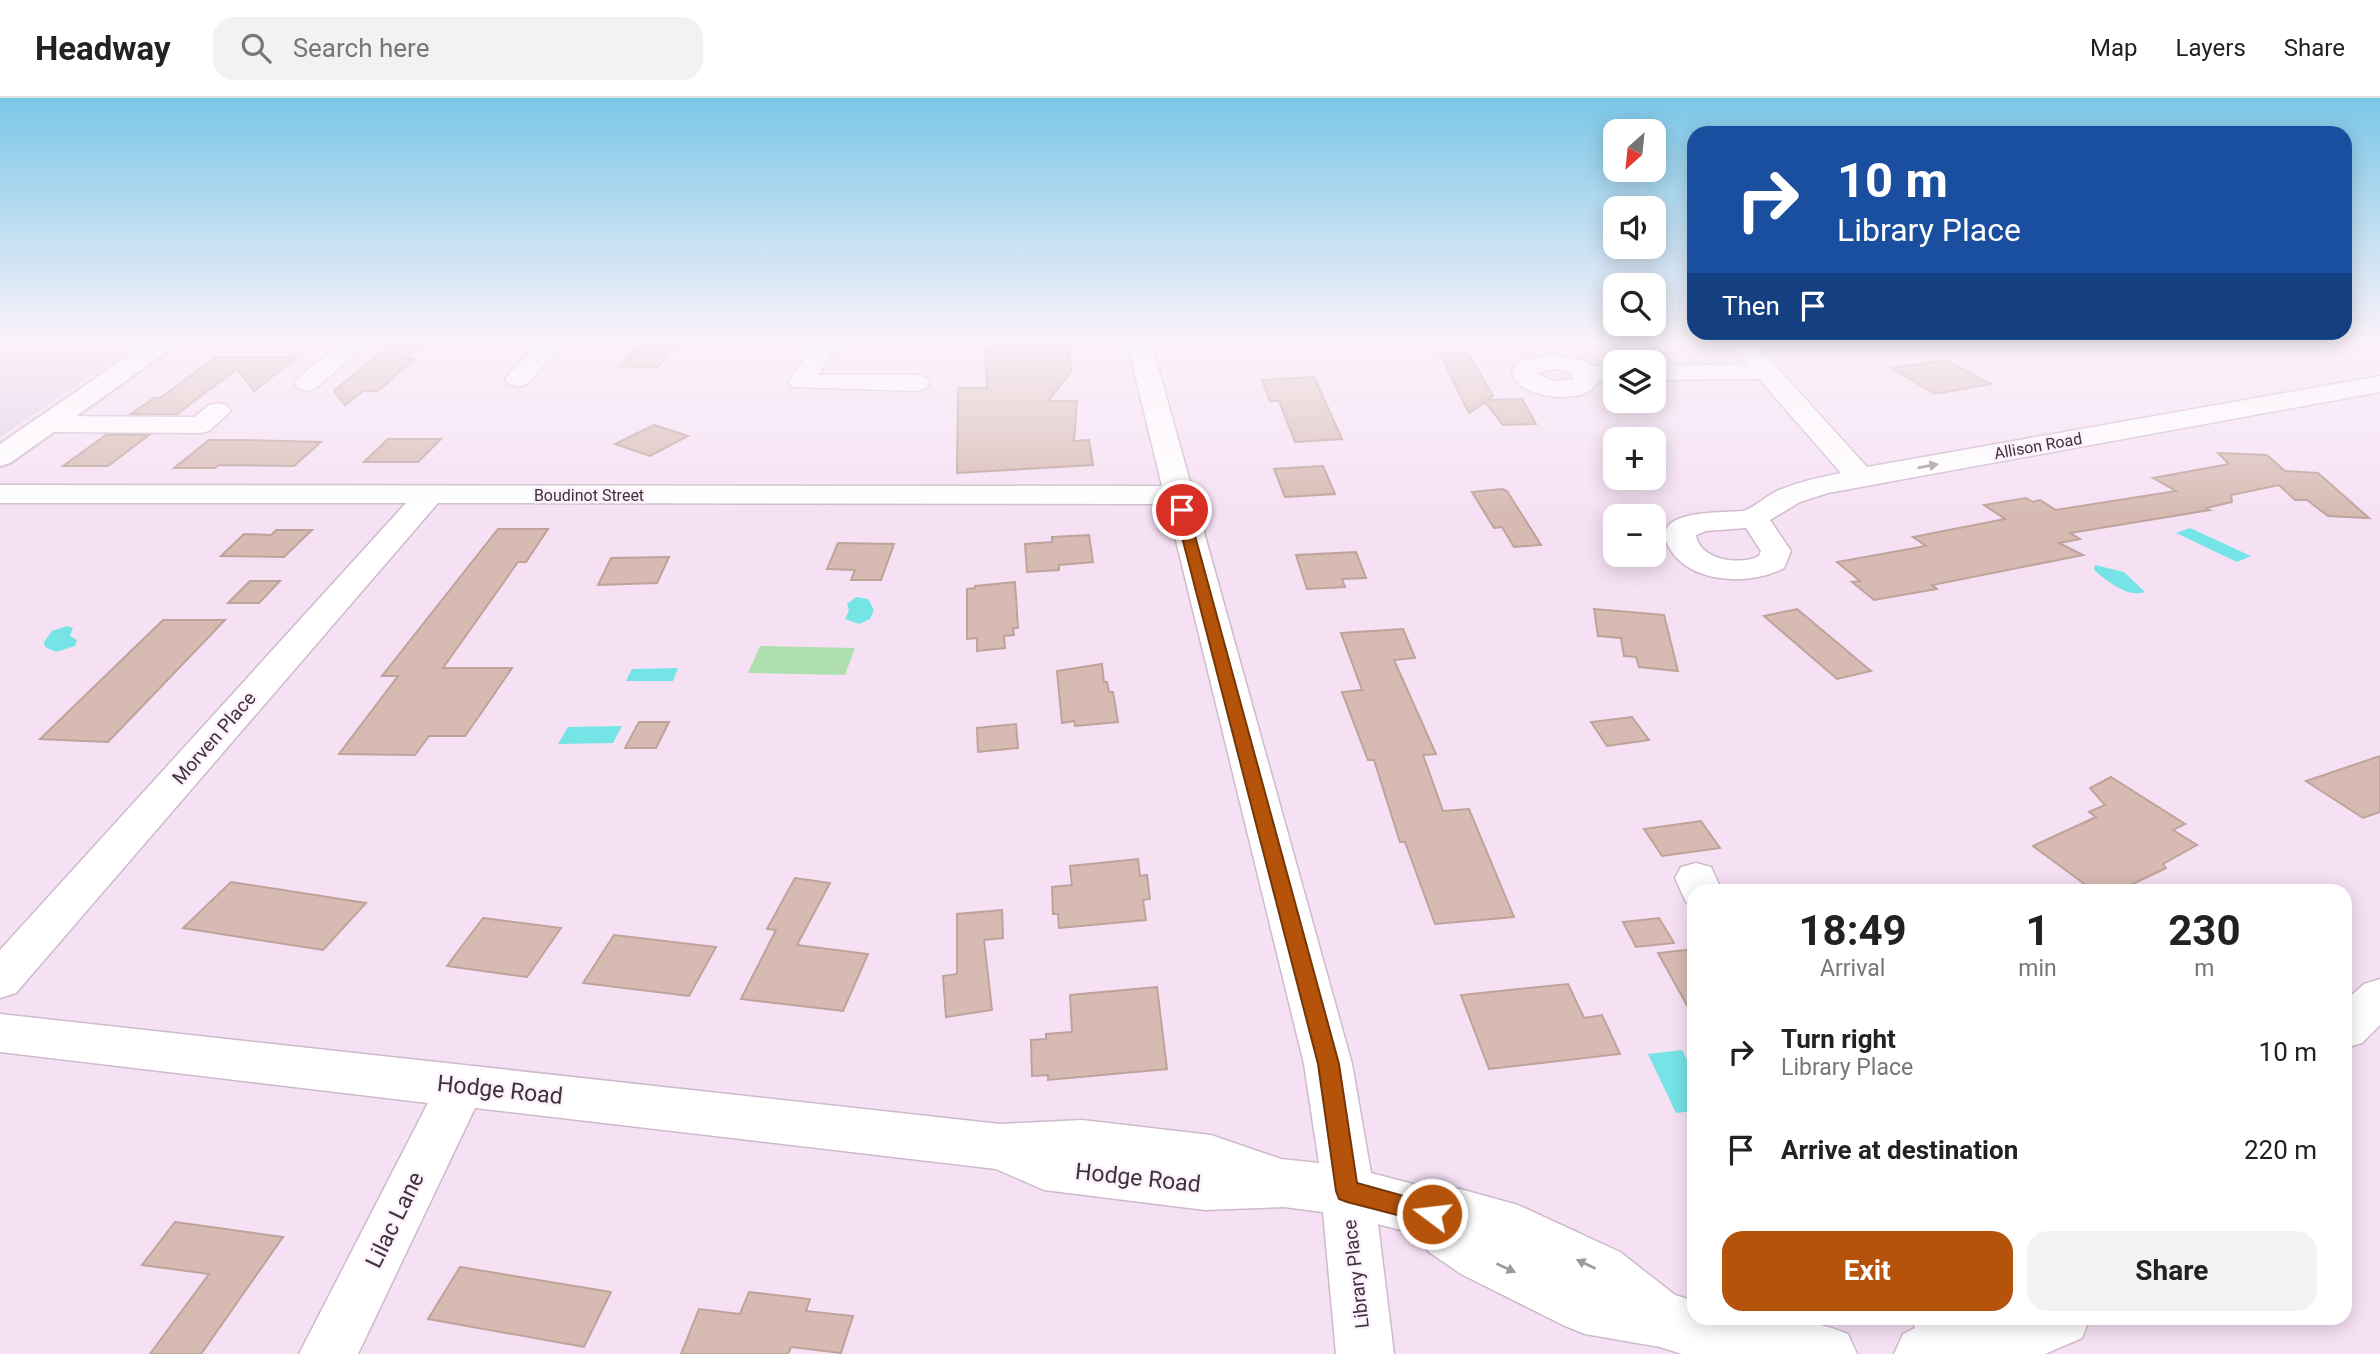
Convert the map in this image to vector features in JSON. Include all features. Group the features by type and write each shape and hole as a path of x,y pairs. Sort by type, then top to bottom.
{"highway":[{"path":"0,457 86,397"}],"street":[{"name":"Library Place","path":"1153,397 1328,1064 1347,1191 1365,1354"},
{"path":"1789,397 1860,477"},
{"name":"Allison Road","path":"1754,519 1763,510 1797,495 1860,477 2309,397"},
{"path":"47,424 200,425 218,411"},
{"name":"Boudinot Street","path":"0,494 1177,495"},
{"name":"Morven Place","path":"0,981 429,495"},
{"path":"2352,1023 2380,997"},
{"name":"Hodge Road","path":"0,1033 1000,1147 1044,1167 1205,1186 1283,1183 1347,1191 1432,1214 1448,1234 1480,1256 1585,1306 1660,1319 1703,1332 1805,1353"},
{"name":"Lilac Lane","path":"328,1354 462,1086"},
{"path":"1940,1341 2034,1332 2048,1325"},
{"path":"2053,1354 2074,1325"}],"shaded area":[{"path":"0,397 60,397 0,437"}],"green space":[{"path":"760,646 855,648 845,675 748,673"}],"water":[{"path":"2190,528 2251,556 2237,562 2176,533"},
{"path":"2095,565 2124,572 2145,592 2124,591 2094,570"},
{"path":"856,597 868,599 874,610 870,619 859,624 845,619 849,611 847,604"},
{"path":"67,626 73,628 70,636 77,640 75,646 56,652 45,647 44,642 52,631"},
{"path":"678,668 673,681 626,681 632,669"},
{"path":"622,726 613,743 558,744 568,727"},
{"path":"1682,1050 1687,1060 1687,1112 1676,1113 1648,1054"}],"building":[{"path":"200,397 177,414 131,414 154,398"},
{"path":"338,397 356,397 345,405"},
{"path":"958,397 1052,397 1048,401 1077,401 1074,441 1089,440 1093,465 957,473"},
{"path":"1268,397 1323,397 1342,439 1295,442 1279,401 1270,401"},
{"path":"1461,397 1492,397 1488,400 1522,399 1536,424 1503,425 1485,402 1469,413"},
{"path":"654,425 688,436 650,456 615,444"},
{"path":"106,435 149,435 108,466 63,466"},
{"path":"388,439 441,439 418,462 364,462"},
{"path":"209,440 321,442 294,466 219,465 215,468 174,468"},
{"path":"2218,453 2267,455 2285,471 2318,473 2369,518 2328,516 2307,500 2295,500 2279,485 2231,495 2232,502 2206,508 2210,510 2070,533 2080,539 2059,543 2083,555 1932,585 1937,589 1874,600 1852,582 1860,581 1837,562 1926,546 1913,537 2005,519 1984,505 2026,498 2033,502 2040,500 2056,510 2176,491 2153,478 2229,464"},
{"path":"1323,466 1335,494 1285,497 1274,469"},
{"path":"1502,489 1507,491 1541,545 1514,547 1502,527 1494,528 1472,492"},
{"path":"498,529 548,529 526,562 518,562 443,668 512,668 465,736 429,736 415,755 339,754 398,676 382,676"},
{"path":"276,530 312,530 284,557 221,556 244,534 271,535"},
{"path":"1089,535 1093,562 1059,565 1059,570 1027,572 1025,544 1052,542 1052,537"},
{"path":"838,543 894,544 881,580 851,580 855,570 827,569"},
{"path":"1356,552 1366,578 1342,579 1345,587 1307,589 1296,555"},
{"path":"669,557 657,583 598,585 611,558"},
{"path":"250,581 280,581 259,603 228,603"},
{"path":"1015,582 1018,628 1013,628 1014,635 1004,636 1005,648 977,651 977,638 967,639 967,589"},
{"path":"1594,609 1664,615 1678,671 1639,667 1636,657 1624,656 1621,638 1598,636"},
{"path":"1797,609 1871,671 1837,679 1764,616"},
{"path":"163,620 225,620 108,742 40,739"},
{"path":"1403,629 1415,658 1394,660 1436,754 1423,755 1443,811 1469,809 1514,917 1435,924 1405,842 1400,842 1374,760 1368,760 1342,692 1362,690 1341,633"},
{"path":"1102,664 1104,682 1107,682 1109,692 1113,692 1118,722 1075,726 1074,721 1062,723 1057,671"},
{"path":"1632,717 1649,740 1607,746 1591,722"},
{"path":"639,722 669,722 656,748 625,748"},
{"path":"1016,724 1018,748 978,752 977,728"},
{"path":"2380,756 2380,812 2363,818 2306,781"},
{"path":"2111,777 2185,824 2173,830 2197,845 2163,864 2166,868 2133,884 2085,884 2033,846 2096,817 2089,812 2105,805 2090,788"},
{"path":"1701,821 1720,848 1662,856 1644,829"},
{"path":"1138,859 1140,876 1147,875 1150,899 1143,900 1146,920 1059,928 1058,914 1053,914 1052,887 1072,885 1070,866"},
{"path":"795,878 830,883 797,945 868,954 843,1011 741,999 776,930 767,929"},
{"path":"231,882 366,903 323,950 183,928"},
{"path":"1002,910 1003,938 984,940 992,1010 946,1017 943,976 957,974 957,914"},
{"path":"483,918 561,928 527,977 447,966"},
{"path":"1659,918 1674,943 1636,947 1623,922"},
{"path":"614,935 716,947 689,996 583,983"},
{"path":"1687,950 1687,1005 1658,953"},
{"path":"1568,984 1584,1018 1602,1015 1620,1054 1489,1069 1461,995"},
{"path":"1157,987 1167,1069 1048,1080 1048,1075 1032,1076 1031,1040 1046,1039 1046,1034 1072,1032 1070,995"},
{"path":"175,1222 283,1237 201,1354 150,1354 209,1274 142,1265"},
{"path":"460,1267 611,1292 584,1347 428,1319"},
{"path":"749,1292 810,1299 806,1311 853,1316 841,1353 791,1347 788,1354 681,1354 699,1309 740,1314"}],"route":[{"path":"1182,510 1328,1064 1347,1191 1432,1214"}]}
